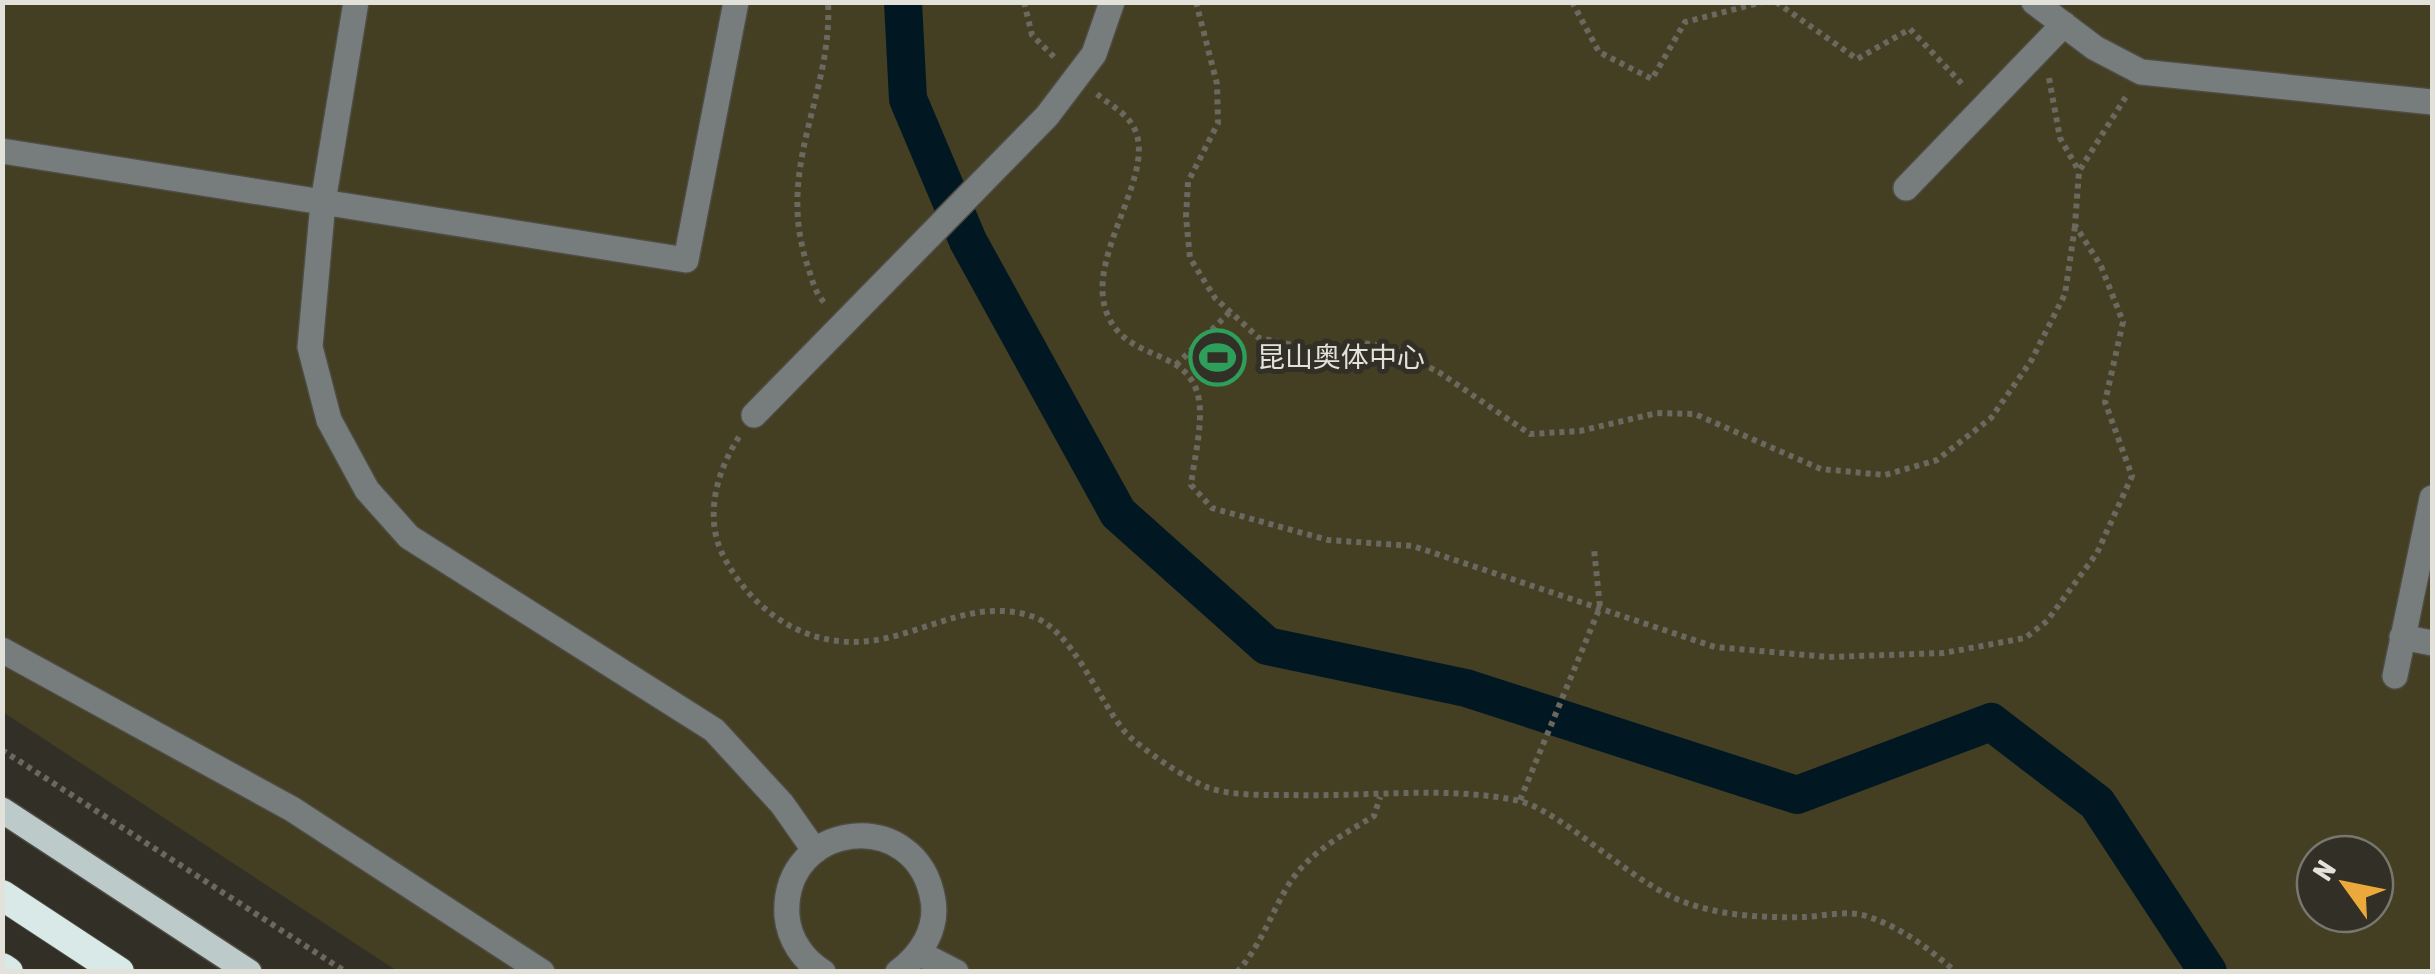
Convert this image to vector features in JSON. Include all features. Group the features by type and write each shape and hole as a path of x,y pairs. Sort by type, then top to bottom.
{"highway":[{"path":"2,898 90,972"},
{"path":"2,898 119,972"}],"main road":[{"path":"2,810 249,972"}],"lane":[{"path":"356,2 324,202 310,347 329,420 367,490 408,538 714,730 782,804 816,851"},
{"path":"2,151 686,260 736,2"},
{"path":"754,415 1047,116 1094,54 1112,2"},
{"path":"2036,3 2095,48 2142,72 2432,102"},
{"path":"1906,188 2064,24"},
{"path":"2394,676 2432,498"},
{"path":"2402,636 2432,644"},
{"path":"2,650 292,809 542,972"},
{"path":"821,971 797,948 788,925 786,902 793,878 816,851 850,835 874,836 898,844 917,860 930,882 934,906 930,931 919,953 898,972"},
{"path":"919,953 956,972"}],"path":[{"path":"828,2 830,41 810,108 796,188 802,248 818,297 846,319"},
{"path":"1024,2 1032,35 1076,78 1130,120 1142,156 1102,270 1106,314 1124,342 1176,365 1194,379 1200,404 1192,485 1212,508 1328,540 1413,546 1715,647 1829,657 1944,653 2025,638 2047,621 2098,553 2132,476 2106,402 2123,322 2101,266 2075,225"},
{"path":"1196,2 1218,84 1218,123 1188,182 1190,258 1230,312 1258,338 1308,348 1358,342 1393,348 1440,373 1530,434 1580,431 1657,414 1695,414 1822,469 1885,475 1937,460 1991,418 2032,362 2065,294 2079,171 2142,72"},
{"path":"1572,2 1598,52 1652,79 1685,22 1762,2"},
{"path":"1776,2 1857,58 1910,29 1984,107"},
{"path":"2043,45 2060,138 2079,171"},
{"path":"1176,365 1230,312"},
{"path":"754,415 725,458 714,494 717,544 742,590 784,626 831,641 880,640 983,610 1033,616 1068,645 1128,735 1209,788 1268,795 1474,794 1520,800 1576,834 1630,876 1684,902 1735,916 1862,914 1916,939 1956,972"},
{"path":"1520,800 1600,607 1594,549"},
{"path":"2,750 346,972"},
{"path":"1237,972 1251,956 1291,880 1332,840 1374,816 1380,797"}],"shaded area":[{"name":"昆山奥体中心","path":"2,3 2432,3 2432,971 397,971 3,712"}],"waterway":[{"path":"903,2 908,99 968,241 1118,513 1267,646 1466,688 1797,795 1991,722 2097,803 2208,972"}],"place":[{"name":"昆山奥体中心","path":"1218,357"}]}
